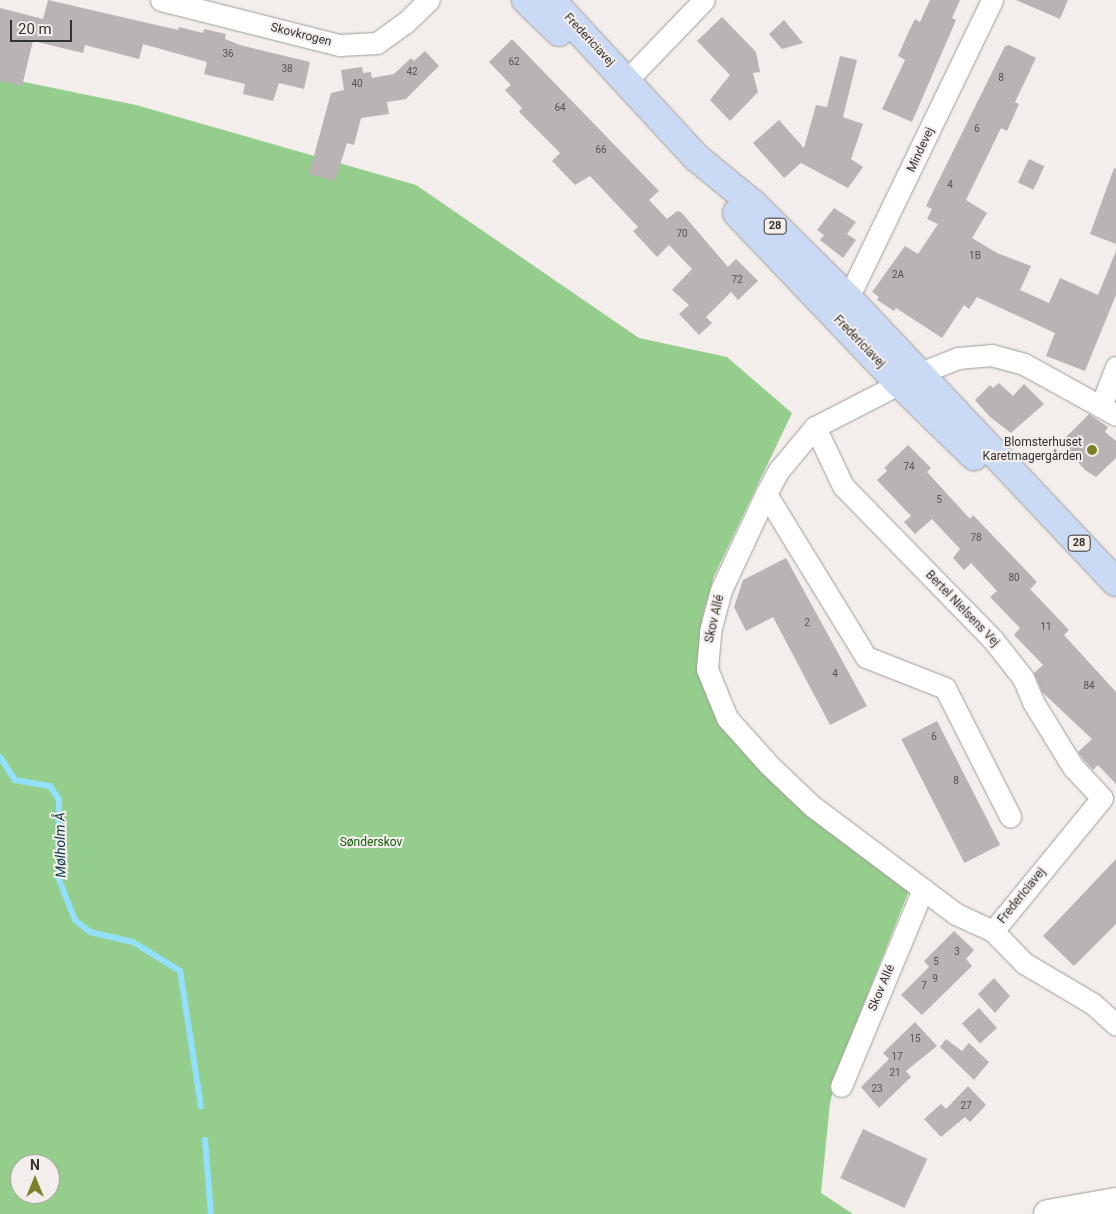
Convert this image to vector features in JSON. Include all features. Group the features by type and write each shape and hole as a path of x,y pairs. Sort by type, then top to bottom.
{"main road":[{"name":"Fredericiavej","path":"526,0 585,58 626,81"},
{"name":"Fredericiavej","path":"551,0 599,48 626,81 698,158 752,203 848,298 909,378 981,462 1042,505 1116,582"},
{"name":"Fredericiavej","path":"698,158 738,215 909,378"}],"street":[{"name":"Skovkrogen","path":"161,0 339,45 377,43 405,23 428,0"},
{"path":"626,81 704,0"},
{"name":"Mindevej","path":"848,298 992,0"},
{"name":"Skov Allé","path":"993,931 956,914 811,805 769,765 727,718 707,669 710,631 722,590 766,494 779,470 814,427 909,378 958,358 991,355 1024,364 1108,411"},
{"path":"1108,411 1116,367"},
{"name":"Bertel Nielsens Vej","path":"814,427 843,486 994,641 1023,678 1033,702 1073,767 1109,800"},
{"path":"766,494 866,657 945,688 1010,816"},
{"name":"Fredericiavej","path":"1109,800 993,931 1024,963 1093,1004 1116,1025"},
{"name":"Skov Allé","path":"841,1086 923,889"},
{"path":"1048,1214 1116,1202"}],"green space":[{"name":"Sønderskov","path":"0,77 136,105 416,185 639,338 727,357 792,413 714,576 702,619 731,733 910,888 839,1066 830,1103 821,1193 853,1214 0,1214"}],"building":[{"path":"48,0 178,30 179,27 203,33 204,29 226,34 225,39 240,45 310,62 304,89 279,83 273,101 243,94 245,84 204,74 207,62 143,44 139,59 85,45 83,53 33,41 22,86 0,81 0,8 43,19"},
{"path":"930,0 960,0 952,18 956,20 912,122 882,109 905,60 898,56 909,31 915,19 920,22"},
{"path":"1016,0 1068,0 1060,19"},
{"path":"722,17 756,52 760,72 753,73 758,92 730,121 710,100 730,75 697,41"},
{"path":"784,20 803,43 782,49 769,34"},
{"path":"512,39 659,191 649,200 667,219 677,211 681,212 728,267 736,259 758,281 738,300 731,292 706,317 712,323 699,335 679,314 689,305 672,290 692,269 669,245 657,257 633,231 638,227 590,176 575,185 552,161 560,153 519,112 522,108 505,90 511,85 489,62"},
{"path":"1009,45 1036,58 1015,102 1019,104 1007,131 1001,128 966,200 987,213 972,238 997,253 1031,266 1020,290 1049,303 1060,278 1098,295 1116,251 1116,295 1085,371 1046,356 1055,333 977,297 969,309 964,305 942,338 896,308 894,311 877,300 879,297 872,292 905,246 918,254 938,224 927,219 932,209 926,206 1005,46"},
{"path":"425,51 439,66 406,99 387,102 389,114 361,118 354,145 347,143 335,181 309,174 331,93 344,90 341,70 362,67 363,73 371,72 372,78 394,74 411,58 414,61"},
{"path":"840,56 857,60 843,117 863,124 851,159 863,167 848,188 801,163 784,178 753,143 779,120 804,148 816,105 827,107"},
{"path":"1029,159 1044,166 1033,190 1018,183"},
{"path":"1114,168 1116,169 1116,244 1090,234"},
{"path":"834,208 856,222 847,234 856,240 843,258 820,240 824,235 817,230"},
{"path":"999,383 1013,396 1024,384 1044,404 1011,433 990,417 975,400 990,385 993,388"},
{"name":"Blomsterhuset Karetmagergården","path":"1089,414 1108,427 1105,432 1116,441 1116,458 1096,477 1085,470 1061,442"},
{"path":"908,445 931,468 927,472 970,519 973,515 1037,582 1030,589 1069,630 1064,635 1116,692 1116,784 1098,765 1093,770 1078,752 1092,739 1042,692 1034,673 1043,665 1014,635 1020,628 990,597 997,591 971,563 964,570 953,558 960,549 932,519 915,534 904,522 911,516 877,480 887,471 884,468"},
{"path":"786,558 867,706 830,725 773,617 746,631 734,607 743,580"},
{"path":"937,721 1000,845 964,863 901,739"},
{"path":"1116,859 1116,924 1074,966 1043,936"},
{"path":"954,931 974,950 966,959 972,966 922,1015 901,995 929,967 924,961"},
{"path":"994,978 1010,996 995,1013 978,994"},
{"path":"979,1008 997,1028 980,1043 962,1023"},
{"path":"915,1022 937,1046 906,1071 911,1077 879,1108 861,1087 889,1059 883,1053"},
{"path":"946,1039 962,1051 969,1043 989,1062 974,1080 940,1047"},
{"path":"968,1086 986,1105 970,1122 965,1117 941,1137 924,1119 941,1104 946,1109"},
{"path":"863,1129 927,1159 905,1208 840,1178"}],"waterway":[{"name":"Mølholm Å","path":"0,757 15,780 50,786 59,800 58,877 75,920 90,932 133,942 180,971 201,1106"},
{"name":"Mølholm Å","path":"205,1140 211,1214"}],"place":[{"name":"Blomsterhuset Karetmagergården","path":"1092,450"}]}
